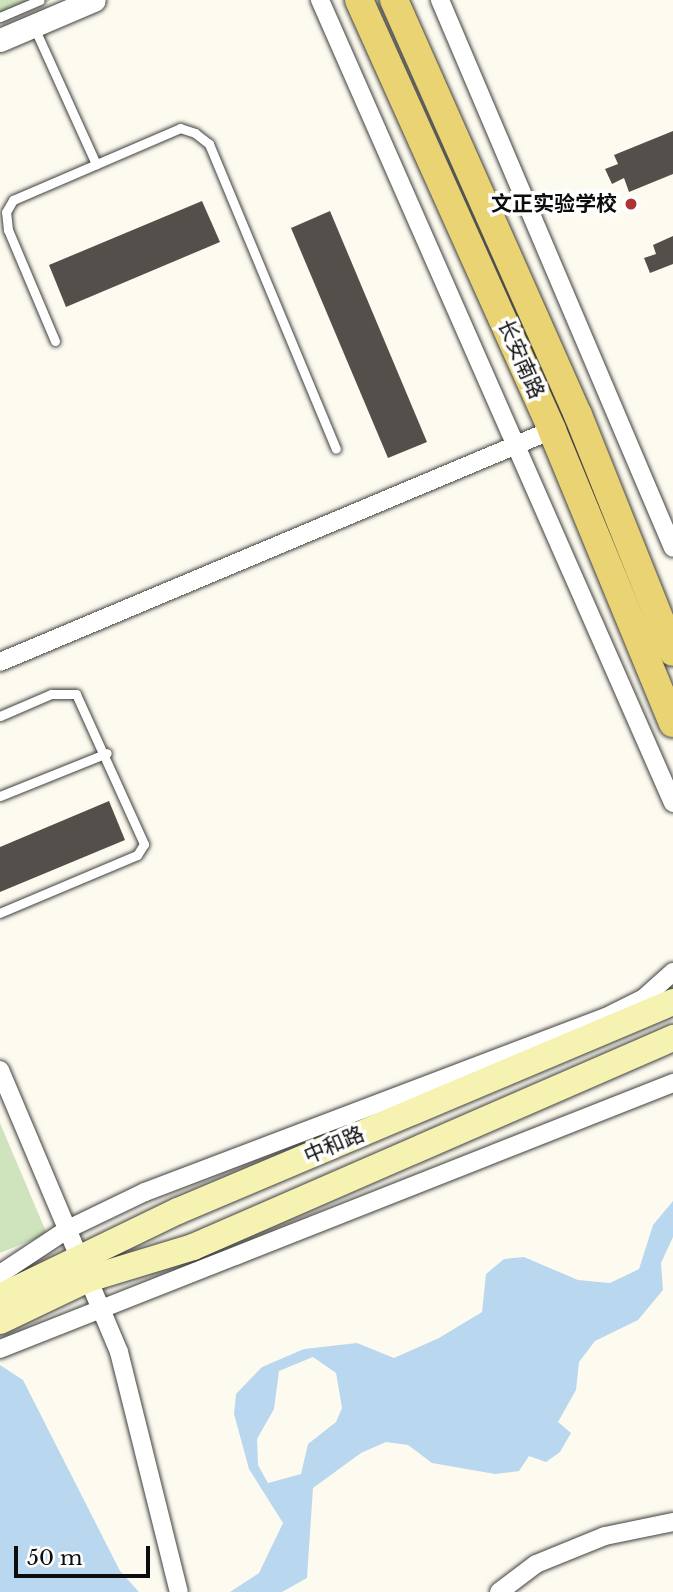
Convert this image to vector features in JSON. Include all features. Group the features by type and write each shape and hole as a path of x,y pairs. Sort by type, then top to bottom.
{"main road":[{"name":"长安南路","path":"359,0 552,430 673,723"},
{"name":"长安南路","path":"394,0 578,415 673,652"},
{"name":"中和路","path":"5,1308 84,1270 178,1211 673,1002"},
{"name":"中和路","path":"84,1270 193,1247 673,1038"}],"street":[{"path":"0,40 94,0"},
{"path":"320,0 520,443 673,803"},
{"path":"440,0 673,548"},
{"path":"0,662 552,430"},
{"path":"0,1349 5,1308 68,1229 145,1192 606,1017 644,998 673,972"},
{"path":"0,1070 119,1352 179,1592"},
{"path":"5,1308 103,1312 673,1083"},
{"path":"499,1592 536,1564 605,1536 673,1522"}],"lane":[{"path":"0,17 40,0"},
{"path":"33,25 96,164"},
{"path":"55,341 6,212 13,200 180,128 209,144 336,449"},
{"path":"0,716 51,694 76,694 107,753 144,844 137,855 0,913"},
{"path":"0,796 107,753"}],"green space":[{"path":"0,0 51,0 0,23"},
{"path":"0,1123 47,1234 0,1253"}],"water":[{"path":"673,1201 673,1237 661,1263 663,1290 638,1320 595,1341 579,1362 576,1390 558,1422 571,1433 560,1452 546,1462 529,1456 519,1471 495,1474 432,1463 408,1445 386,1442 361,1453 313,1488 307,1578 282,1592 230,1592 259,1573 283,1523 249,1469 234,1414 236,1394 262,1367 304,1349 357,1343 394,1358 439,1338 482,1312 486,1274 504,1259 524,1257 578,1280 610,1283 639,1269 653,1225","holes":["313,1357 336,1373 342,1408 336,1422 308,1444 301,1474 268,1483 258,1465 257,1439 274,1409 279,1371"]},
{"path":"0,1365 23,1380 120,1571 139,1592 0,1592"}],"building":[{"path":"673,131 673,174 629,192 624,178 612,184 605,169 618,164 614,155"},
{"path":"202,201 220,242 66,307 49,265"},
{"path":"330,211 427,442 388,458 291,228"},
{"path":"673,236 673,264 650,273 644,258 656,254 653,245"},
{"path":"109,801 125,840 0,892 0,847"}],"place":[{"name":"文正实验学校","path":"631,204"}]}
